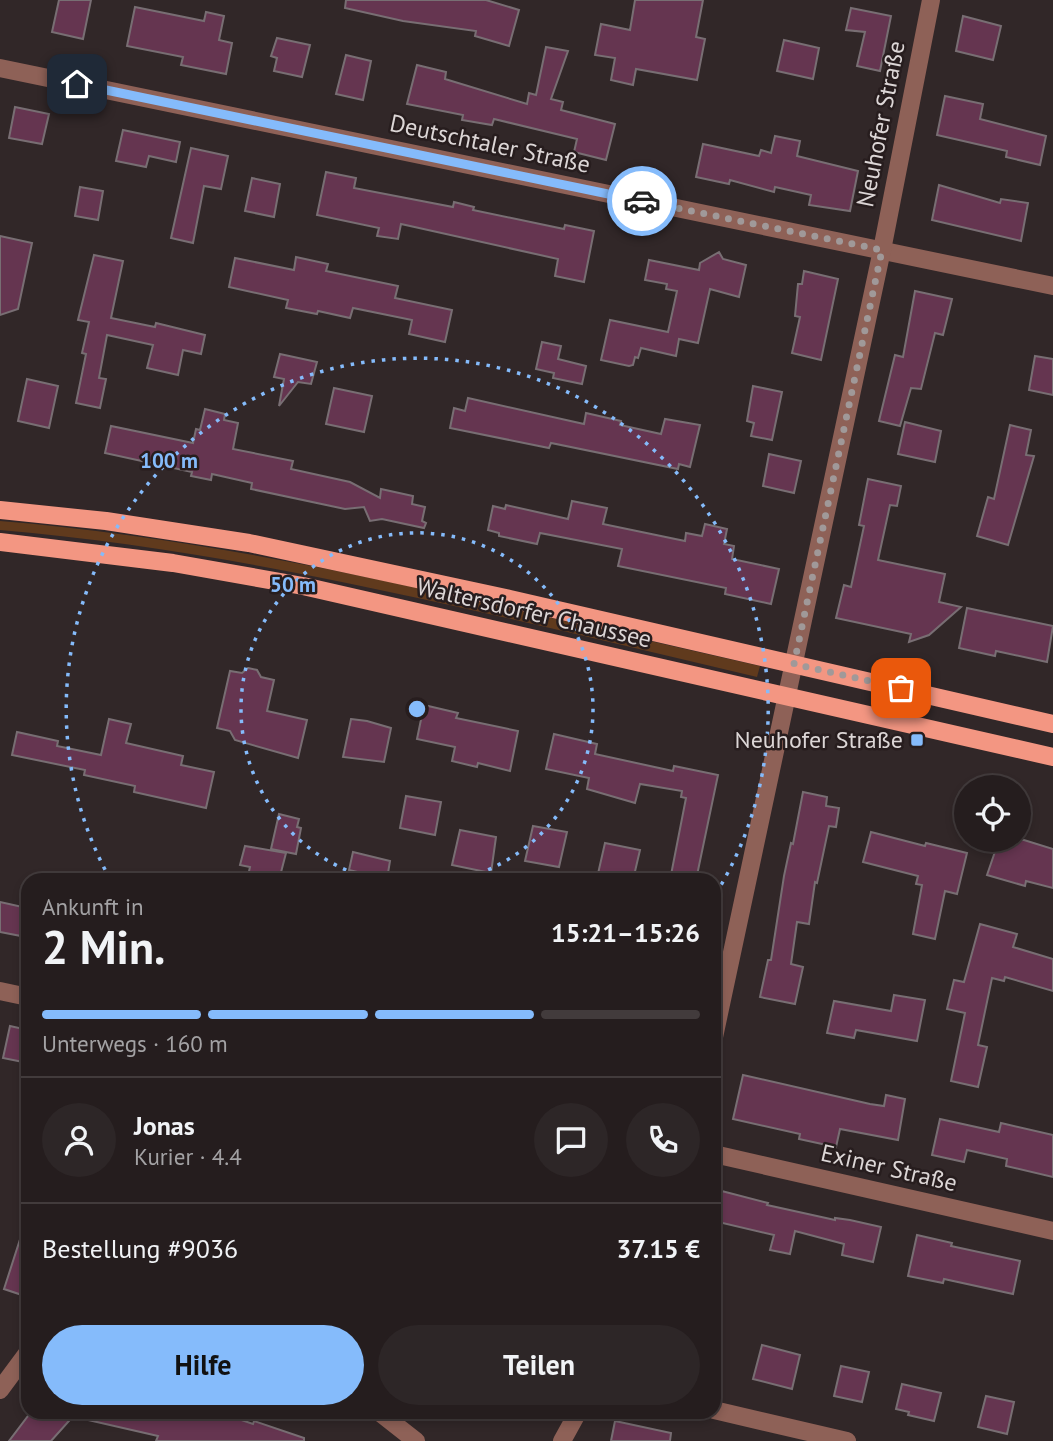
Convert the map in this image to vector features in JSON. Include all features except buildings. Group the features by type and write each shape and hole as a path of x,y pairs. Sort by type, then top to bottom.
{"main road":[{"name":"Waltersdorfer Chaussee","path":"0,510 106,521 248,543 510,598 1053,724"},
{"name":"Waltersdorfer Chaussee","path":"0,542 173,563 280,581 1053,757"}],"street":[{"name":"Neuhofer Straße","path":"721,1004 882,250 931,0"},
{"name":"Deutschtaler Straße","path":"0,68 1053,286"},
{"path":"0,990 21,995"},
{"name":"Exiner Straße","path":"721,1156 1053,1231"},
{"path":"0,1390 21,1362"},
{"path":"721,1412 846,1441"},
{"path":"388,1419 416,1441"},
{"path":"562,1441 574,1419"}],"shaded area":[{"path":"0,521 96,531 287,561 477,601 760,666 757,677 381,590 191,554 0,530"}],"way so far":[{"path":"642,201 882,250 794,664 901,688"}],"place":[{"name":"Neuhofer Straße","path":"917,740"}],"route":[{"path":"77,84 642,201"}]}
